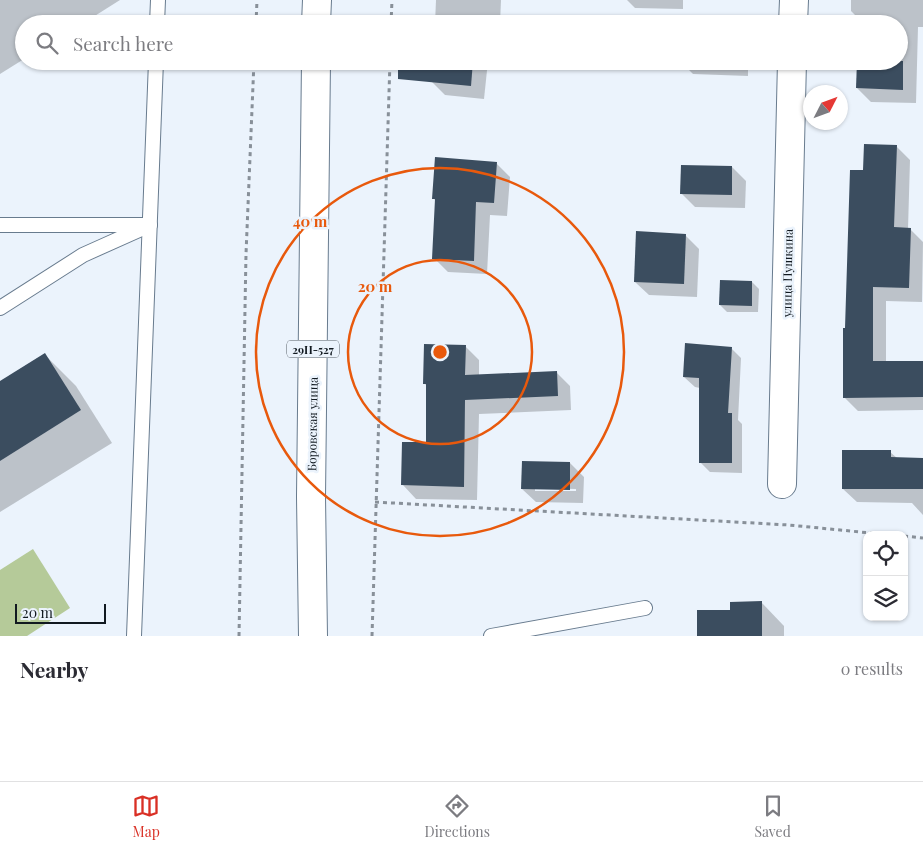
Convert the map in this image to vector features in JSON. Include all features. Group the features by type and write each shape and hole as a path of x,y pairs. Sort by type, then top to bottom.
{"main road":[{"path":"316,15 317,0"},
{"path":"793,15 794,0"},
{"name":"Боровская улица","path":"313,636 311,497 316,70"},
{"name":"улица Пушкина","path":"782,484 792,70"}],"lane":[{"path":"134,636 156,70"},
{"path":"0,225 150,225"},
{"path":"0,308 84,255 150,225"},
{"path":"490,636 645,608"}],"path":[{"path":"256,0 256,15"},
{"path":"391,15 392,0"},
{"path":"239,636 246,264 254,70"},
{"path":"372,636 390,70"},
{"path":"376,502 789,525 863,532"},
{"path":"908,536 923,538"}],"green space":[{"path":"33,549 70,608 27,636 0,636 0,570"}],"building":[{"path":"398,70 472,70 471,86 398,79"},
{"path":"857,70 903,70 903,90 856,88"},
{"path":"864,144 897,145 894,227 911,228 909,288 873,287 873,361 923,361 923,397 843,398 843,328 845,328 850,170 863,170"},
{"path":"435,157 497,162 494,203 476,202 474,261 432,259 435,199 432,199"},
{"path":"681,165 732,166 732,195 680,194"},
{"path":"636,231 686,234 684,284 634,282"},
{"path":"720,280 752,281 752,306 719,305"},
{"path":"685,343 732,347 728,413 732,413 732,463 699,463 699,378 683,377"},
{"path":"424,344 466,345 465,375 557,371 558,396 465,400 464,487 401,485 402,442 426,442 426,384 423,384"},
{"path":"45,353 81,410 0,461 0,381"},
{"path":"842,450 891,450 891,457 923,458 923,489 842,489"},
{"path":"522,461 570,462 570,490 521,489"},
{"path":"762,601 762,636 697,636 697,610 730,610 730,602"}]}
